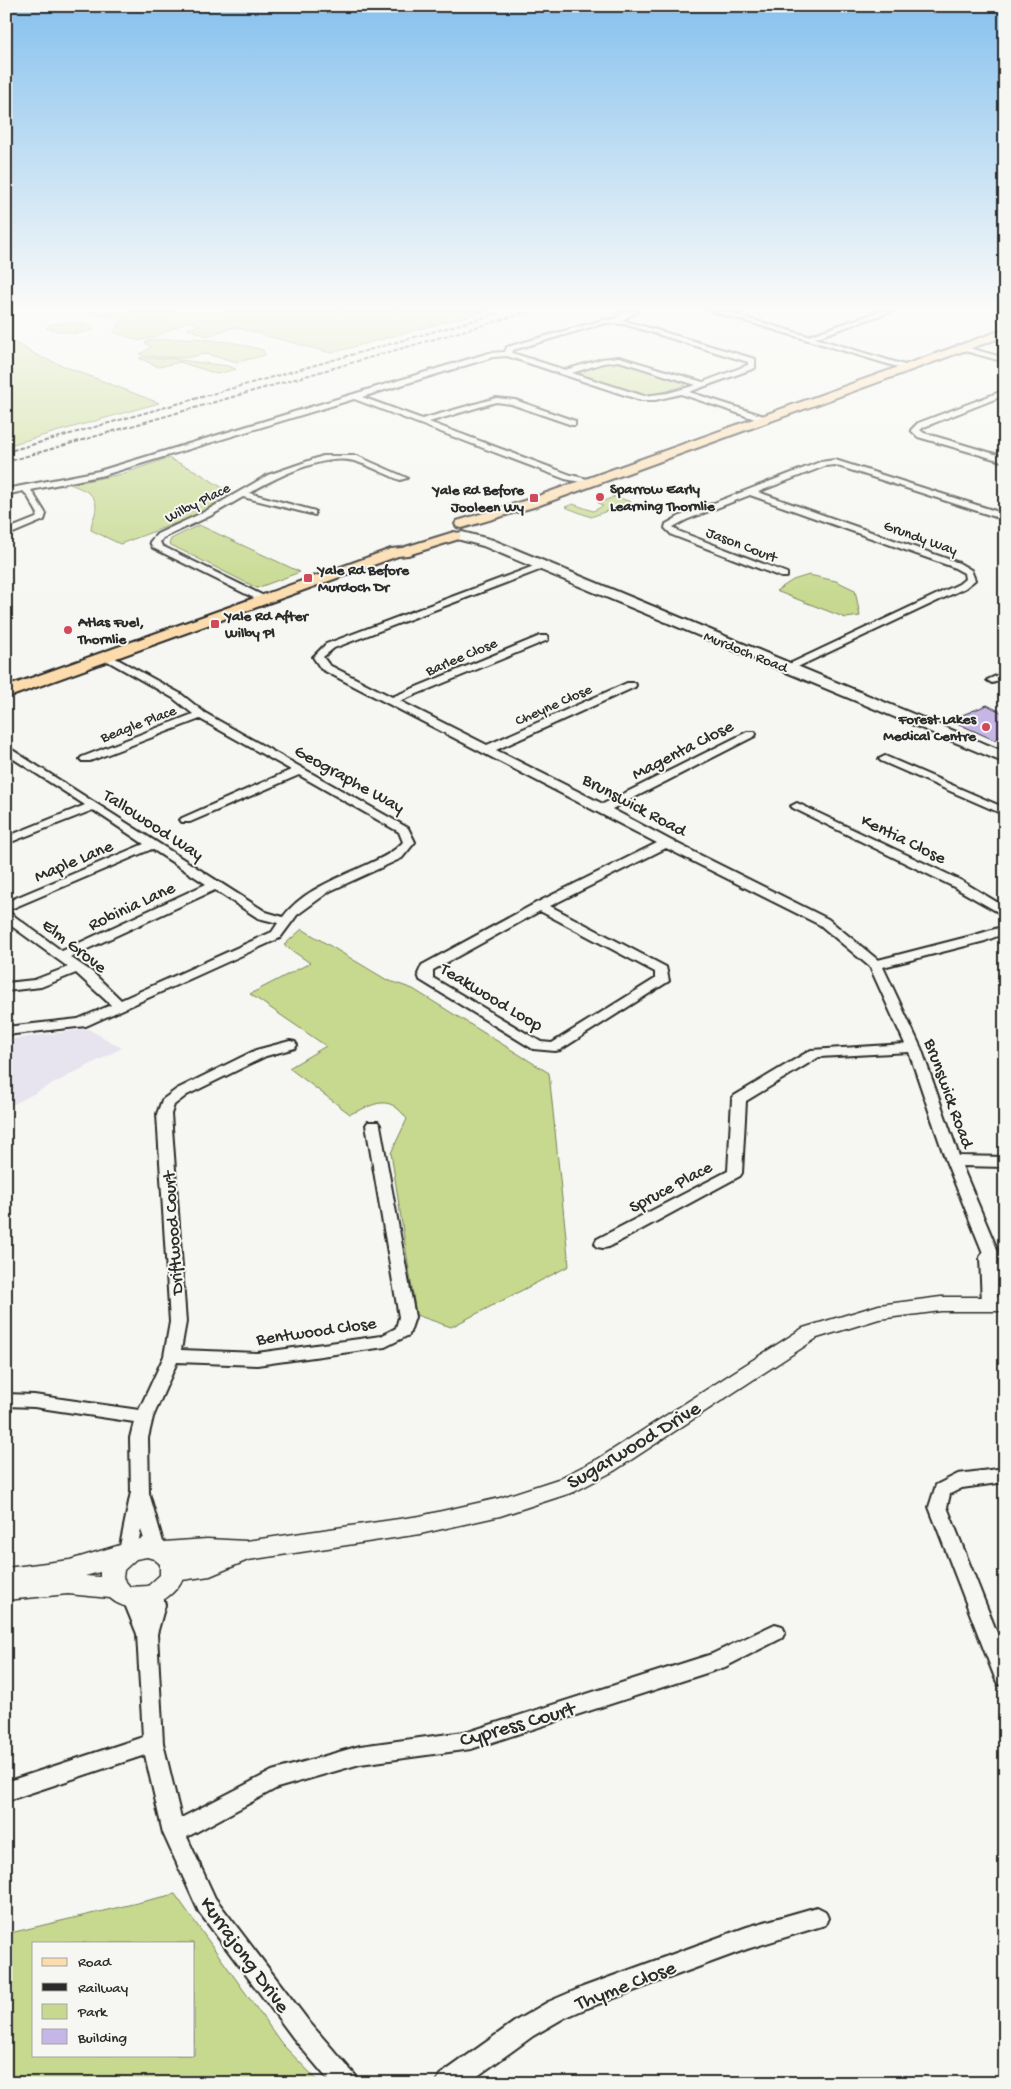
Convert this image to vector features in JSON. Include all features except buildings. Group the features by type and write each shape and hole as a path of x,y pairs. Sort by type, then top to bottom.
{"main road":[{"path":"6,693 262,599 528,508 532,503 585,483 792,408"},
{"name":"Murdoch Road","path":"461,531 1005,758"},
{"path":"6,686 51,677"}],"street":[{"path":"6,492 102,473 318,408"},
{"path":"386,408 568,477 572,481 585,483"},
{"path":"421,422 463,408"},
{"path":"531,408 572,423"},
{"path":"725,408 760,420"},
{"path":"963,408 921,425 915,430 921,435 1005,460"},
{"name":"Wilby Place","path":"262,599 158,548 155,542 160,536 194,521 287,470 326,458 341,455 358,459 403,478"},
{"path":"750,492 823,464 833,457 1005,517"},
{"path":"6,533 40,520 42,514 31,494 24,488"},
{"name":"Jason Court","path":"750,492 672,524 669,528 675,533 784,575"},
{"name":"Grundy Way","path":"750,492 956,565 968,572 970,580 962,586 789,668"},
{"path":"242,494 312,514"},
{"name":"Brunswick Road","path":"542,566 330,646 318,657 325,668 824,922 876,965 914,1048 953,1161 988,1247 1000,1299"},
{"name":"Barlee Close","path":"390,701 544,638"},
{"name":"Geographe Way","path":"6,1032 81,1022 276,935 290,917 326,888 398,854 409,842 404,830 299,772 202,715 177,696 108,657"},
{"path":"992,680 1005,675"},
{"name":"Cheyne Close","path":"486,750 631,684"},
{"name":"Beagle Place","path":"86,759 202,715"},
{"name":"Magenta Close","path":"603,809 751,734"},
{"name":"Tallowood Way","path":"6,749 262,915 290,917"},
{"path":"885,759 1005,812"},
{"path":"186,820 299,772"},
{"path":"6,841 93,806"},
{"name":"Kentia Close","path":"797,806 956,883 1005,912"},
{"name":"Teakwood Loop","path":"540,906 661,970 662,981 555,1047 538,1046 427,980 425,974 427,968 540,906 666,843"},
{"name":"Maple Lane","path":"6,907 153,844"},
{"name":"Robinia Lane","path":"61,956 215,885"},
{"name":"Kentia Close","path":"993,905 1004,928"},
{"name":"Elm Grove","path":"6,916 77,968 119,1005"},
{"path":"876,965 980,938 1004,928"},
{"path":"6,987 36,984 77,968"},
{"name":"Driftwood Court","path":"123,1554 140,1492 139,1438 144,1416 172,1356 178,1322 164,1114 167,1103 182,1092 261,1053 290,1045"},
{"name":"Spruce Place","path":"603,1242 735,1173 739,1098 816,1053 914,1048"},
{"name":"Bentwood Close","path":"172,1356 257,1359 385,1341 403,1331 406,1317 374,1125"},
{"path":"953,1161 1005,1162"},
{"name":"Sugarwood Drive","path":"164,1557 210,1566 246,1551 420,1525 500,1507 566,1486 606,1465 810,1333 879,1312 1000,1299"},
{"path":"6,1400 34,1401 144,1416"},
{"path":"1005,1475 958,1481 942,1490 938,1507 1005,1678"},
{"name":"Driftwood Court","path":"140,1492 164,1557"},
{"path":"6,1578 70,1570 147,1547 164,1557 170,1580 154,1594 138,1598 122,1593 68,1584 6,1590"},
{"path":"122,1593 110,1581 110,1573 123,1554"},
{"name":"Kurrajong Drive","path":"122,1593 134,1608 147,1634"},
{"name":"Kurrajong Drive","path":"154,1594 155,1606 147,1634 153,1743 174,1833 207,1905 302,2031 347,2083"},
{"name":"Cypress Court","path":"174,1833 272,1780 360,1755 471,1740 718,1661 775,1632"},
{"path":"6,1792 153,1743"},
{"name":"Thyme Close","path":"448,2083 525,2028 556,2010 747,1938 817,1918"}],"shaded area":[{"path":"88,1029 122,1048 6,1108 6,1040"}],"green space":[{"path":"6,408 139,408 6,446"},
{"path":"168,458 196,471 232,494 190,518 120,544 91,530 96,507 93,497 81,488 70,484 122,474"},
{"path":"611,495 631,502 591,517 565,507 573,504 593,511 603,506 598,503 614,497"},
{"path":"199,525 300,572 257,588 169,544 171,539"},
{"path":"809,575 836,581 855,590 860,616 846,618 776,591 793,580"},
{"path":"302,929 387,980 413,989 549,1073 569,1266 451,1327 416,1315 391,1153 407,1119 394,1106 387,1103 374,1104 350,1114 289,1068 326,1046 250,994 310,963 284,945"},
{"path":"175,1894 282,2044 320,2083 6,2083 6,1934"}],"railway":[{"path":"6,452 161,408"},
{"path":"6,462 192,408"}],"place":[{"name":"Sparrow Early Learning Thornlie","path":"600,497"},
{"name":"Yale Rd Before Jooleen Wy","path":"534,498"},
{"name":"Yale Rd Before Murdoch Dr","path":"308,578"},
{"name":"Yale Rd After Wilby Pl","path":"215,624"},
{"name":"Atlas Fuel, Thornlie","path":"68,630"},
{"name":"Forest Lakes Medical Centre","path":"986,727"}]}
